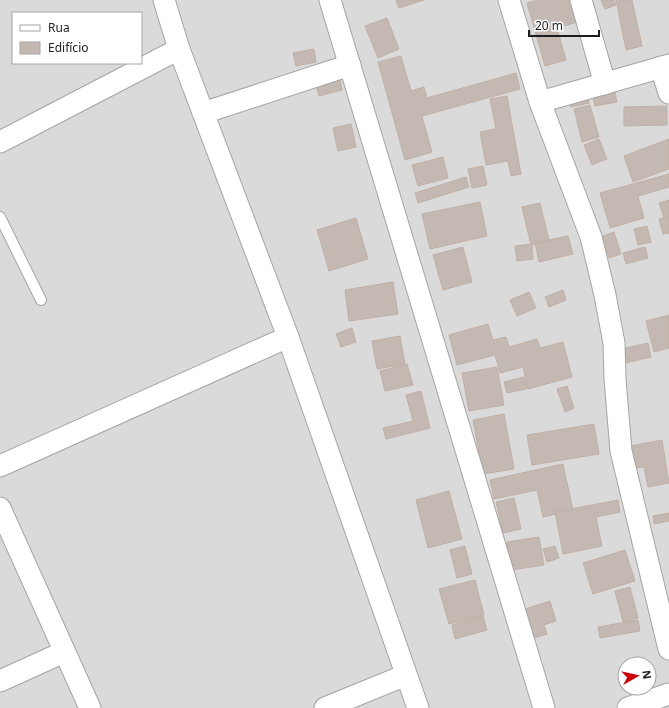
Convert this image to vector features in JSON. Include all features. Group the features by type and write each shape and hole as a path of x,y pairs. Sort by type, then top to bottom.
{"street":[{"path":"164,0 179,49 288,337 418,708"},
{"path":"330,0 544,708"},
{"path":"510,0 540,102 591,237 605,294 614,343 615,379 621,451 668,639"},
{"path":"581,0 605,84"},
{"path":"0,142 179,49"},
{"path":"203,113 350,65"},
{"path":"540,102 665,66 669,93"},
{"path":"0,466 288,337"},
{"path":"0,508 90,708"},
{"path":"0,681 64,652"},
{"path":"325,708 406,675"},
{"path":"628,708 669,694"}],"lane":[{"path":"0,217 40,300"}],"shaded area":[{"path":"0,0 669,0 669,708 0,708"}],"building":[{"path":"396,0 424,0 399,8"},
{"path":"538,0 575,0 581,21 557,28 566,60 545,66 527,3"},
{"path":"601,0 614,0 616,5 605,9"},
{"path":"616,0 632,0 642,46 626,50"},
{"path":"387,18 399,49 378,58 365,26"},
{"path":"314,49 316,62 296,66 293,53"},
{"path":"401,56 411,91 424,87 427,98 516,73 520,89 422,116 432,152 405,160 378,62"},
{"path":"339,75 342,90 319,96 315,81"},
{"path":"612,76 617,102 595,106 589,81"},
{"path":"586,84 589,103 571,107 566,88"},
{"path":"507,96 521,174 511,176 508,161 486,165 480,132 496,129 490,99"},
{"path":"590,105 599,137 582,142 574,109"},
{"path":"667,106 667,125 624,126 624,107"},
{"path":"351,124 356,147 338,151 333,128"},
{"path":"599,139 607,159 592,165 584,145"},
{"path":"669,139 669,169 633,182 624,156"},
{"path":"443,157 448,178 418,186 412,165"},
{"path":"483,166 487,185 472,188 468,169"},
{"path":"669,174 669,187 638,196 644,218 610,228 600,193"},
{"path":"466,177 469,187 418,203 415,193"},
{"path":"669,200 669,216 664,218 659,203"},
{"path":"480,202 487,236 430,249 422,214"},
{"path":"540,203 549,240 531,245 522,207"},
{"path":"669,217 669,233 663,234 659,219"},
{"path":"356,218 368,259 329,271 317,230"},
{"path":"647,226 651,242 638,245 634,229"},
{"path":"614,232 621,254 609,258 603,236"},
{"path":"568,236 573,254 539,262 535,243"},
{"path":"532,244 533,259 517,261 515,246"},
{"path":"463,247 472,282 443,290 433,255"},
{"path":"645,247 648,258 626,264 623,253"},
{"path":"393,282 398,314 349,321 345,290"},
{"path":"563,290 566,300 549,307 545,297"},
{"path":"529,292 536,308 517,316 510,300"},
{"path":"669,315 669,348 654,352 646,321"},
{"path":"488,324 493,340 506,337 509,347 537,339 540,348 563,342 572,377 528,389 523,367 500,373 495,355 457,365 449,335"},
{"path":"352,328 356,342 341,347 336,334"},
{"path":"400,336 405,364 377,369 372,341"},
{"path":"648,343 651,357 621,364 617,350"},
{"path":"407,364 413,385 385,391 380,371"},
{"path":"497,367 504,405 469,411 462,373"},
{"path":"524,377 527,389 507,393 504,382"},
{"path":"567,386 574,408 565,412 557,389"},
{"path":"421,391 430,428 386,439 383,428 413,421 406,395"},
{"path":"504,414 514,469 483,474 473,420"},
{"path":"594,424 599,454 532,465 527,435"},
{"path":"662,440 669,483 648,487 644,467 634,468 630,446"},
{"path":"563,464 573,510 543,517 537,490 494,499 490,480"},
{"path":"449,491 462,539 428,548 416,500"},
{"path":"514,498 521,529 503,533 496,502"},
{"path":"618,500 620,512 596,517 602,546 563,554 555,512"},
{"path":"669,513 669,521 654,524 653,516"},
{"path":"539,537 544,565 511,570 507,542"},
{"path":"465,546 472,574 457,578 450,550"},
{"path":"555,546 559,558 547,562 543,549"},
{"path":"625,550 635,581 593,594 583,563"},
{"path":"475,580 484,615 449,624 439,589"},
{"path":"630,587 638,618 623,622 615,591"},
{"path":"550,601 556,621 544,625 547,634 534,638 525,609"},
{"path":"483,616 487,630 455,639 452,625"},
{"path":"638,620 640,631 600,638 598,627"}]}
